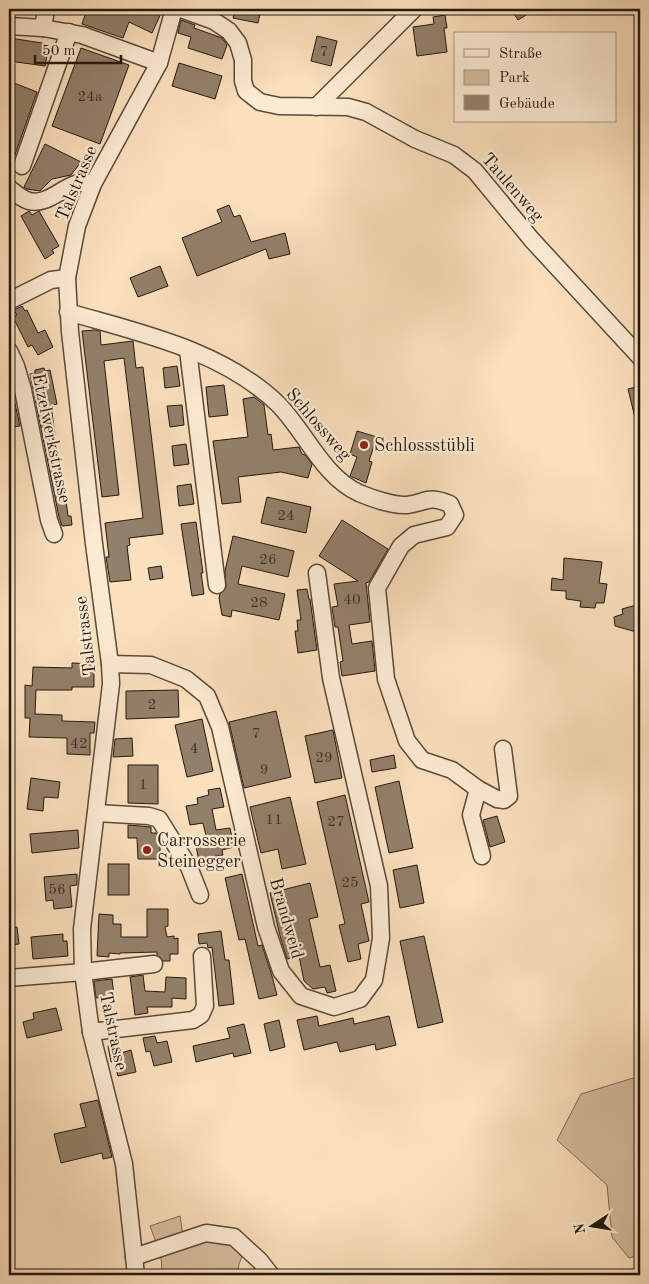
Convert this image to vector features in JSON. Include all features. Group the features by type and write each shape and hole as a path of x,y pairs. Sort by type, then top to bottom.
{"street":[{"path":"43,28 46,9"},
{"name":"Talstrasse","path":"136,1275 124,1164 90,1032 83,972 82,930 111,684 68,312 67,278 77,226 93,184 159,63 174,9"},
{"name":"Taulenweg","path":"180,9 214,21 229,31 238,43 243,60 243,81 246,91 260,102 279,106 348,107 366,112 415,139 454,154 476,170 532,240 640,357"},
{"path":"316,107 414,9"},
{"path":"9,26 43,28 82,35 159,63"},
{"path":"22,166 69,32"},
{"path":"9,188 19,197 30,202 42,201 80,182 93,184"},
{"path":"9,301 51,280 67,278"},
{"name":"Schlossweg","path":"68,312 165,340 221,364 251,383 278,404 323,463 358,492 383,501 406,505 437,498 450,504 455,515 446,527 414,535 401,546 377,588 386,679 407,741 422,760 452,770 478,789 496,799 504,800 509,796 503,748"},
{"path":"188,350 217,585"},
{"name":"Etzelwerkstrasse","path":"9,351 16,366 23,390 49,520 54,534"},
{"name":"Brandweid","path":"110,664 150,665 186,679 207,696 220,727 266,927 281,971 302,996 334,1007 360,999 374,980 381,938 379,886 331,678 317,573"},
{"path":"478,789 471,815 482,856"},
{"path":"96,813 149,816 159,819 189,867 200,895"},
{"path":"90,1032 193,1020 201,1015 205,1006 202,956"},
{"path":"9,978 154,964"},
{"path":"134,1257 206,1233 234,1237 260,1261 271,1275"}],"green space":[{"path":"640,1076 640,1255 629,1258 612,1237 607,1185 557,1140 581,1094"},
{"path":"180,1216 184,1242 234,1237 243,1254 238,1272 233,1275 178,1275 162,1273 161,1256 150,1226"}],"building":[{"path":"87,9 163,9 152,33 129,22 123,38 82,24"},
{"path":"235,9 261,9 258,23 233,18"},
{"path":"511,9 536,9 518,20"},
{"path":"445,15 447,28 444,28 447,52 417,56 413,27 434,24 433,17"},
{"path":"181,20 195,25 194,28 222,38 227,45 222,59 188,48 191,37 178,33"},
{"path":"317,36 337,41 331,66 311,61"},
{"path":"9,38 49,44 45,66 9,61"},
{"path":"81,48 129,65 100,144 52,126"},
{"path":"179,63 222,76 215,99 172,86"},
{"path":"9,81 37,92 10,169 9,168"},
{"path":"45,144 81,162 71,175 52,179 40,191 27,189 24,187"},
{"path":"229,205 234,217 240,215 251,242 285,233 290,254 269,259 266,249 197,276 182,238 222,222 217,210"},
{"path":"29,211 32,215 39,211 59,246 52,250 54,253 45,259 21,216"},
{"path":"160,266 168,286 138,297 130,278"},
{"path":"22,306 25,311 27,310 38,333 45,330 53,347 38,355 32,345 28,347 13,317 17,315 14,310"},
{"path":"82,331 100,331 101,345 133,341 136,368 143,367 163,534 129,538 130,545 127,546 131,580 110,582 106,557 109,557 105,523 143,518 124,358 104,361 119,495 102,497"},
{"path":"177,366 180,386 165,388 163,368"},
{"path":"44,368 45,371 50,370 57,404 51,406 62,485 64,484 68,516 71,516 72,525 62,526 59,517 30,374 35,373 35,370"},
{"path":"9,377 20,426 12,427 9,409"},
{"path":"224,385 228,415 209,417 206,387"},
{"path":"640,386 640,426 637,426 628,389"},
{"path":"254,397 264,405 268,435 271,434 273,450 299,447 302,454 312,464 308,478 281,472 238,477 241,502 222,504 213,441 248,437 243,399"},
{"path":"182,405 184,425 170,427 167,406"},
{"path":"357,431 377,437 369,461 372,462 366,483 350,476 357,457 350,454"},
{"path":"186,444 189,464 174,466 172,446"},
{"path":"191,484 194,504 179,506 177,486"},
{"path":"267,497 311,507 306,533 261,523"},
{"path":"342,520 388,549 369,582 366,583 370,622 349,625 352,644 372,641 375,671 342,676 340,662 343,661 338,627 335,627 332,607 338,606 334,584 358,581 319,556"},
{"path":"196,522 204,594 192,596 181,524"},
{"path":"233,536 294,551 288,577 242,566 238,584 285,594 279,620 232,610 231,617 222,615 219,598 226,588 225,571"},
{"path":"564,558 602,562 599,583 607,584 604,603 596,603 595,608 580,607 581,601 566,599 566,591 551,590 552,578 563,580"},
{"path":"161,566 163,578 150,580 148,568"},
{"path":"307,589 317,650 298,653 295,631 298,631 297,620 301,620 297,590"},
{"path":"640,604 640,633 615,626 614,617 623,614 622,609"},
{"path":"72,663 94,664 94,687 72,687 72,690 36,690 35,714 62,715 62,721 95,722 94,733 90,733 90,755 67,754 67,738 29,737 30,718 25,718 25,685 32,686 33,667 72,668"},
{"path":"178,690 179,717 126,719 126,691"},
{"path":"276,711 291,777 244,788 229,722"},
{"path":"202,719 213,771 187,777 175,725"},
{"path":"333,730 342,778 315,783 305,736"},
{"path":"132,738 133,756 113,757 115,739"},
{"path":"394,755 396,768 372,772 370,760"},
{"path":"128,765 158,765 158,804 128,803"},
{"path":"31,778 60,782 58,798 44,797 43,811 27,809"},
{"path":"399,781 413,848 389,853 375,787"},
{"path":"220,788 224,807 212,809 216,830 230,828 234,847 222,850 223,855 211,857 212,863 200,866 196,846 208,844 203,823 190,825 186,806 198,804 197,798 209,795 208,790"},
{"path":"345,795 369,902 361,904 369,941 358,944 361,959 348,962 339,925 345,924 317,802"},
{"path":"290,797 306,864 282,869 278,849 261,853 250,807"},
{"path":"497,816 505,842 490,847 483,820"},
{"path":"128,825 151,827 151,833 156,833 160,840 160,859 138,859 137,838 128,838"},
{"path":"78,830 79,848 32,853 30,834"},
{"path":"108,864 129,864 129,895 108,895"},
{"path":"417,865 424,903 400,908 393,870"},
{"path":"77,874 77,885 70,886 72,907 54,909 53,900 46,901 44,877"},
{"path":"242,874 258,946 262,945 277,995 259,999 245,939 239,940 225,878"},
{"path":"310,883 318,917 309,919 320,967 330,965 336,991 327,993 325,987 313,989 304,981 299,956 287,959 270,893"},
{"path":"147,909 168,909 168,926 165,927 167,937 174,936 174,939 178,938 178,954 170,954 170,961 163,961 157,955 157,952 109,953 109,957 97,956 99,914 113,915 113,924 121,924 121,937 147,937"},
{"path":"17,927 19,944 9,945 9,928"},
{"path":"221,931 225,960 229,960 234,1004 219,1006 212,947 208,948 207,943 199,944 198,934"},
{"path":"63,934 63,941 67,941 68,956 33,959 31,937"},
{"path":"424,936 443,1022 418,1028 400,941"},
{"path":"143,975 145,991 165,992 166,977 186,978 186,999 172,998 172,1007 147,1007 148,1013 135,1015 130,977"},
{"path":"112,979 114,996 96,998 94,981"},
{"path":"56,1008 62,1030 27,1038 23,1022 34,1019 33,1013"},
{"path":"317,1016 319,1026 353,1018 354,1024 389,1016 396,1045 376,1050 375,1044 340,1052 337,1042 304,1050 297,1020"},
{"path":"279,1020 285,1047 270,1051 264,1024"},
{"path":"244,1024 251,1053 234,1057 233,1053 196,1062 193,1046 230,1038 227,1028"},
{"path":"155,1036 157,1043 167,1041 172,1062 154,1066 150,1051 146,1052 143,1038"},
{"path":"119,1044 121,1053 131,1050 136,1072 118,1076 114,1061 111,1062 108,1046"},
{"path":"98,1100 112,1157 103,1159 102,1153 61,1163 54,1134 86,1127 80,1104"}],"place":[{"name":"Schlossstübli","path":"364,445"},
{"name":"Carrosserie Steinegger","path":"147,850"}]}
